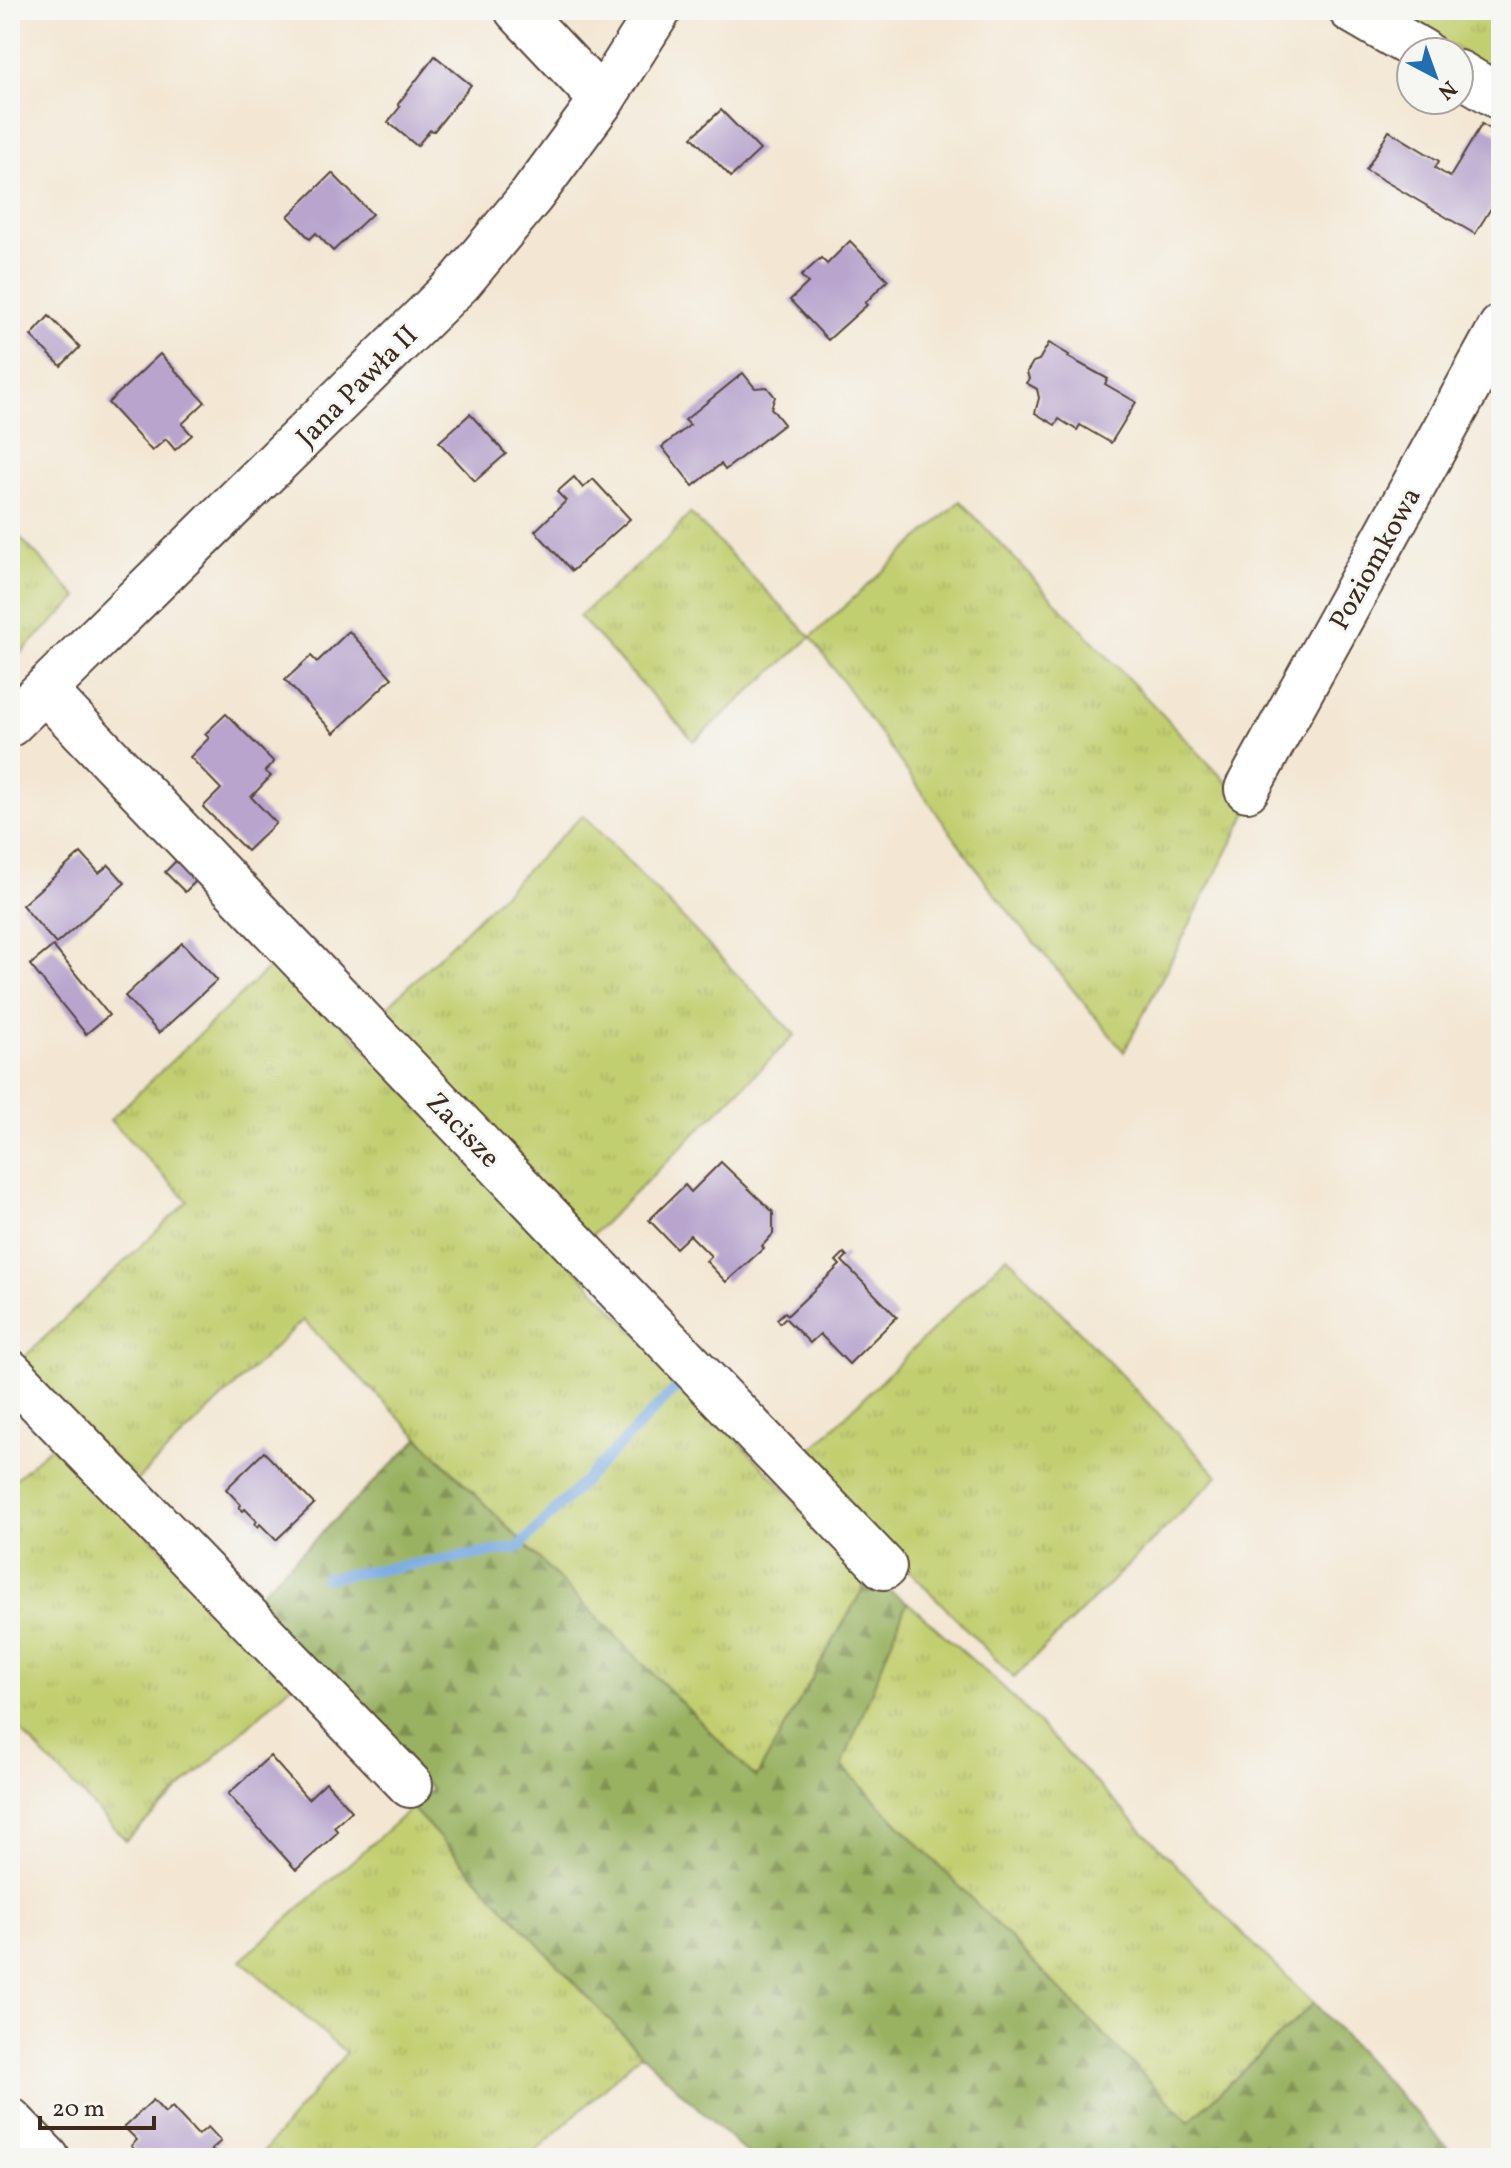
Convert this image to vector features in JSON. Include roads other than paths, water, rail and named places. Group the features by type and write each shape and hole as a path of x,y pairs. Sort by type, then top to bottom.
{"street":[{"path":"517,10 602,100"},
{"name":"Jana Pawła II","path":"10,724 460,282 532,195 602,100 659,10"},
{"path":"1351,10 1396,36"},
{"path":"1475,83 1501,98"},
{"name":"Poziomkowa","path":"1247,789 1501,327"},
{"name":"Zacisze","path":"45,691 884,1567"},
{"path":"10,1372 410,1785"},
{"path":"10,2120 47,2158"}],"waterway":[{"path":"325,1578 518,1548 681,1383"}]}
